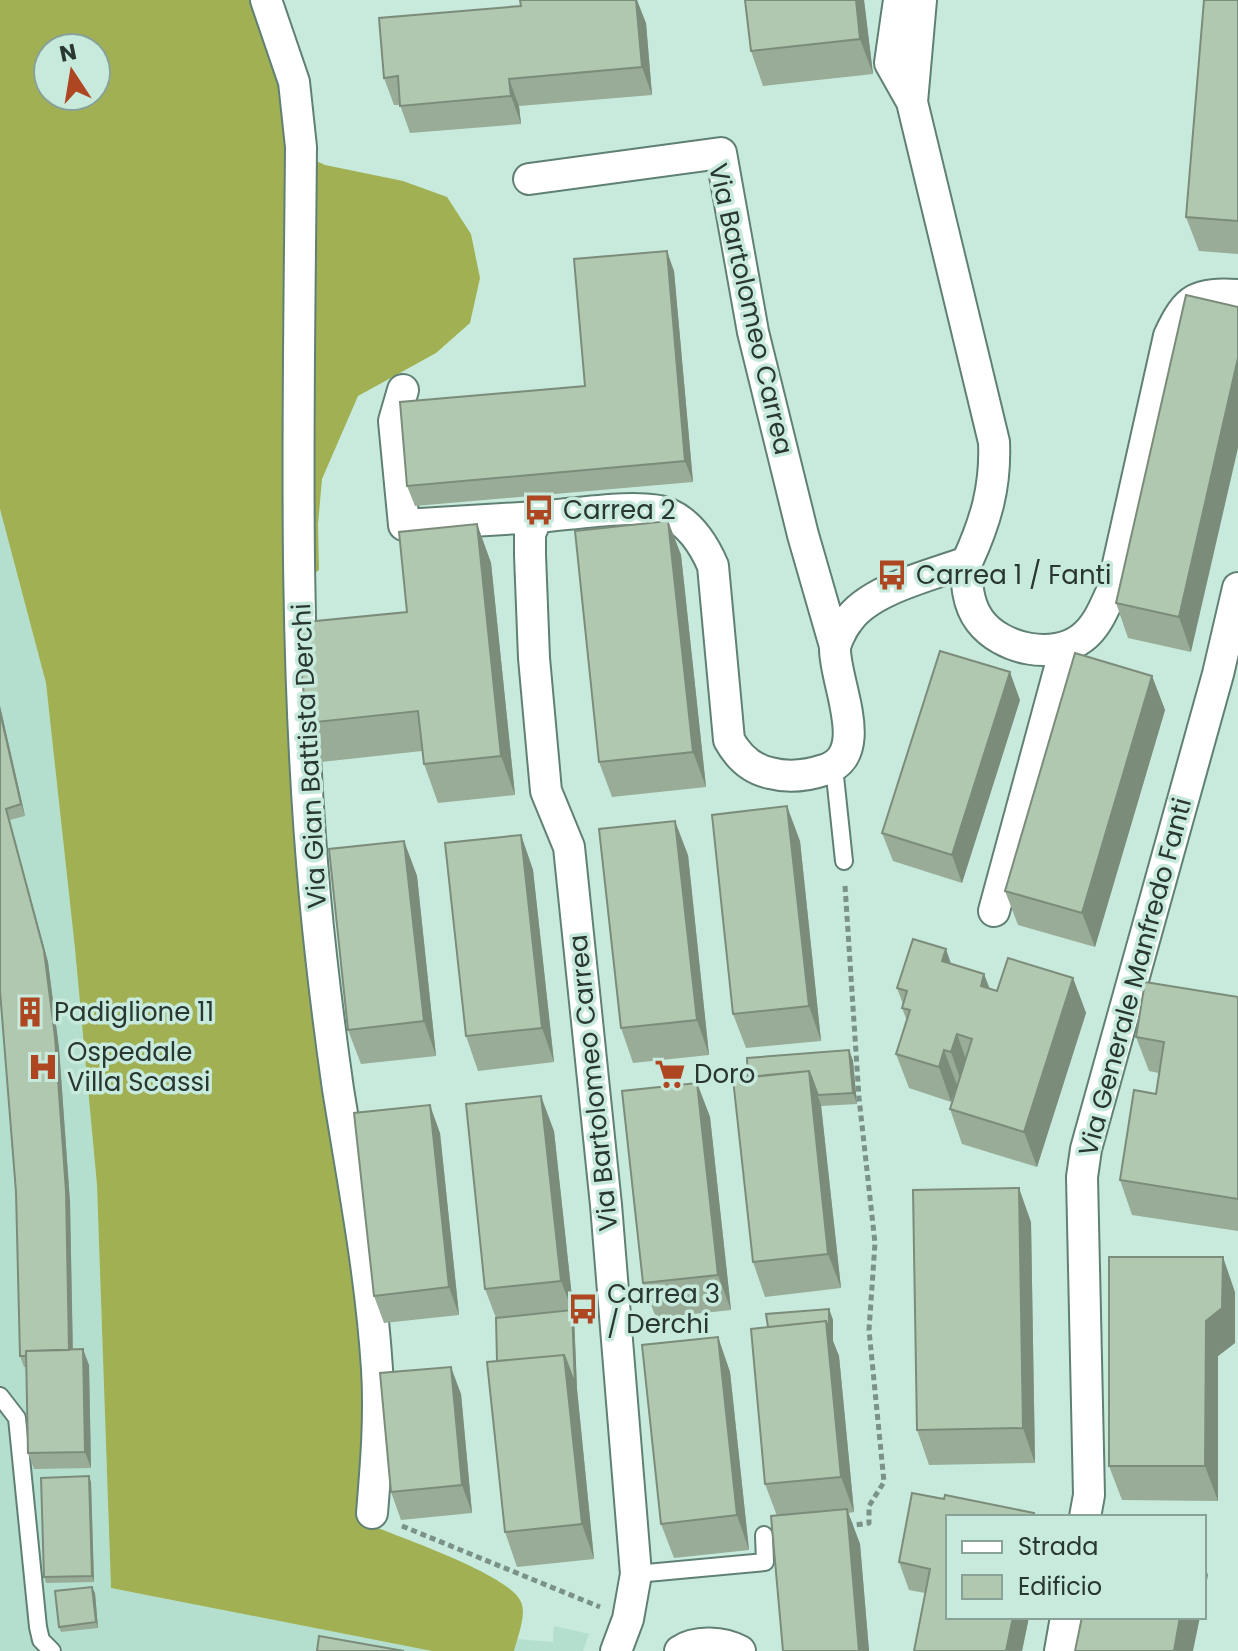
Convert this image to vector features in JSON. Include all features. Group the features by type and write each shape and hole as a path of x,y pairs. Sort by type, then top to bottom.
{"street":[{"name":"Via Gian Battista Derchi","path":"266,0 294,82 301,147 299,613 303,718 315,898 338,1085 364,1251 377,1368 378,1438 372,1513"},
{"path":"899,0 890,63 912,102 994,442 995,470 991,497 983,527 967,562 966,586 981,623 1012,644 1036,650 1065,649 1083,638 1096,624 1112,591 1169,336 1178,315 1191,302 1209,294 1238,295"},
{"path":"912,102 921,0"},
{"name":"Via Bartolomeo Carrea","path":"529,179 721,153 753,332 803,535 835,646 849,726 847,751 834,767"},
{"path":"403,390 394,421 404,525 633,509 668,513 704,543 713,566 729,740 735,751 762,772 783,776 808,775 834,767"},
{"name":"Via Bartolomeo Carrea","path":"537,517 530,534 534,658 546,791 569,847 606,1205 636,1574 628,1619 616,1651"},
{"path":"835,646 849,619 874,597 967,562"},
{"name":"Via Generale Manfredo Fanti","path":"1085,1515 1089,1495 1082,1177 1086,1149 1218,674 1238,588"},
{"path":"994,911 1065,649"},
{"path":"1060,1651 1066,1619"},
{"path":"680,1651 688,1645 711,1644 729,1645 740,1651"}],"lane":[{"path":"834,767 844,861"},
{"path":"0,1396 17,1418 38,1627 41,1640 52,1651"},
{"path":"636,1574 765,1562 764,1535"}],"path":[{"path":"839,1527 869,1523 869,1506 884,1482 869,1330 875,1243 859,1098 844,861"},
{"path":"372,1513 628,1619"}],"shaded area":[{"name":"Ospedale Villa Scassi","path":"0,509 46,683 75,949 97,1185 111,1588 432,1651 0,1651"},
{"path":"554,1626 589,1634 583,1651 514,1651 517,1639 553,1642"}],"green space":[{"path":"0,0 253,0 279,78 292,150 325,165 403,181 447,197 471,234 480,278 470,323 436,353 358,396 322,479 318,524 319,570 286,592 287,683 299,904 358,1300 373,1526 478,1570 513,1592 523,1607 514,1651 432,1651 111,1588 97,1185 46,683 0,509"}],"building":[{"path":"520,0 636,0 642,67 509,79 511,96 400,106 398,76 384,78 379,18 521,6"},
{"path":"745,0 856,0 860,39 751,51"},
{"path":"1204,0 1238,0 1238,221 1186,217"},
{"path":"667,251 685,461 407,486 400,402 585,386 574,259"},
{"path":"1186,295 1238,307 1238,358 1179,617 1116,603"},
{"path":"668,521 693,752 599,762 575,531"},
{"path":"477,524 501,756 424,764 418,711 307,723 296,623 407,612 399,532"},
{"path":"940,651 1010,672 952,855 882,833"},
{"path":"1075,653 1152,676 1082,913 1005,891"},
{"name":"Padiglione 11","path":"0,712 21,804 6,809 44,951 55,1037 66,1191 69,1350 26,1351 26,1356 20,1356 16,1192 0,991"},
{"path":"787,806 809,1006 733,1014 712,815"},
{"path":"675,821 697,1020 621,1028 599,829"},
{"path":"521,835 542,1028 466,1036 445,843"},
{"path":"404,841 424,1021 348,1030 329,849"},
{"path":"913,939 946,949 942,961 984,974 981,986 997,991 1008,958 1073,978 1024,1132 950,1109 972,1039 957,1034 951,1052 944,1050 939,1067 896,1054 910,1010 902,1008 907,991 897,988"},
{"path":"1145,982 1238,997 1238,1199 1120,1180 1134,1090 1156,1094 1164,1042 1136,1037"},
{"path":"849,1050 853,1093 818,1095 809,1071 748,1077 747,1058"},
{"path":"809,1071 828,1254 753,1262 733,1079"},
{"path":"697,1083 718,1275 643,1283 622,1091"},
{"path":"541,1096 561,1281 485,1289 466,1104"},
{"path":"430,1105 449,1287 374,1296 354,1113"},
{"path":"1019,1188 1023,1428 917,1430 913,1190"},
{"path":"1109,1257 1223,1257 1222,1308 1206,1321 1205,1466 1109,1466"},
{"path":"829,1309 829,1330 826,1321 768,1327 766,1314"},
{"path":"572,1310 575,1384 564,1355 497,1361 496,1318"},
{"path":"826,1321 841,1477 765,1484 751,1329"},
{"path":"718,1337 737,1515 661,1524 642,1345"},
{"path":"83,1349 85,1452 28,1453 26,1351"},
{"path":"564,1355 582,1524 505,1532 487,1362"},
{"path":"451,1367 462,1485 391,1492 380,1373"},
{"path":"89,1476 92,1576 44,1577 41,1478"},
{"path":"912,1493 944,1499 945,1495 1034,1513 946,1515 946,1619 1013,1619 1006,1651 914,1651 930,1569 899,1562"},
{"path":"847,1509 859,1651 783,1651 771,1516"},
{"path":"92,1587 96,1622 59,1627 55,1591"},
{"path":"1082,1619 1180,1619 1174,1651 1075,1651"},
{"path":"319,1636 404,1651 317,1651"}],"place":[{"name":"Carrea 2","path":"539,510"},
{"name":"Carrea 1 / Fanti","path":"892,575"},
{"name":"Padiglione 11","path":"30,1012"},
{"name":"Ospedale Villa Scassi","path":"43,1067"},
{"name":"Doro","path":"670,1074"},
{"name":"Carrea 3 / Derchi","path":"583,1309"}]}
